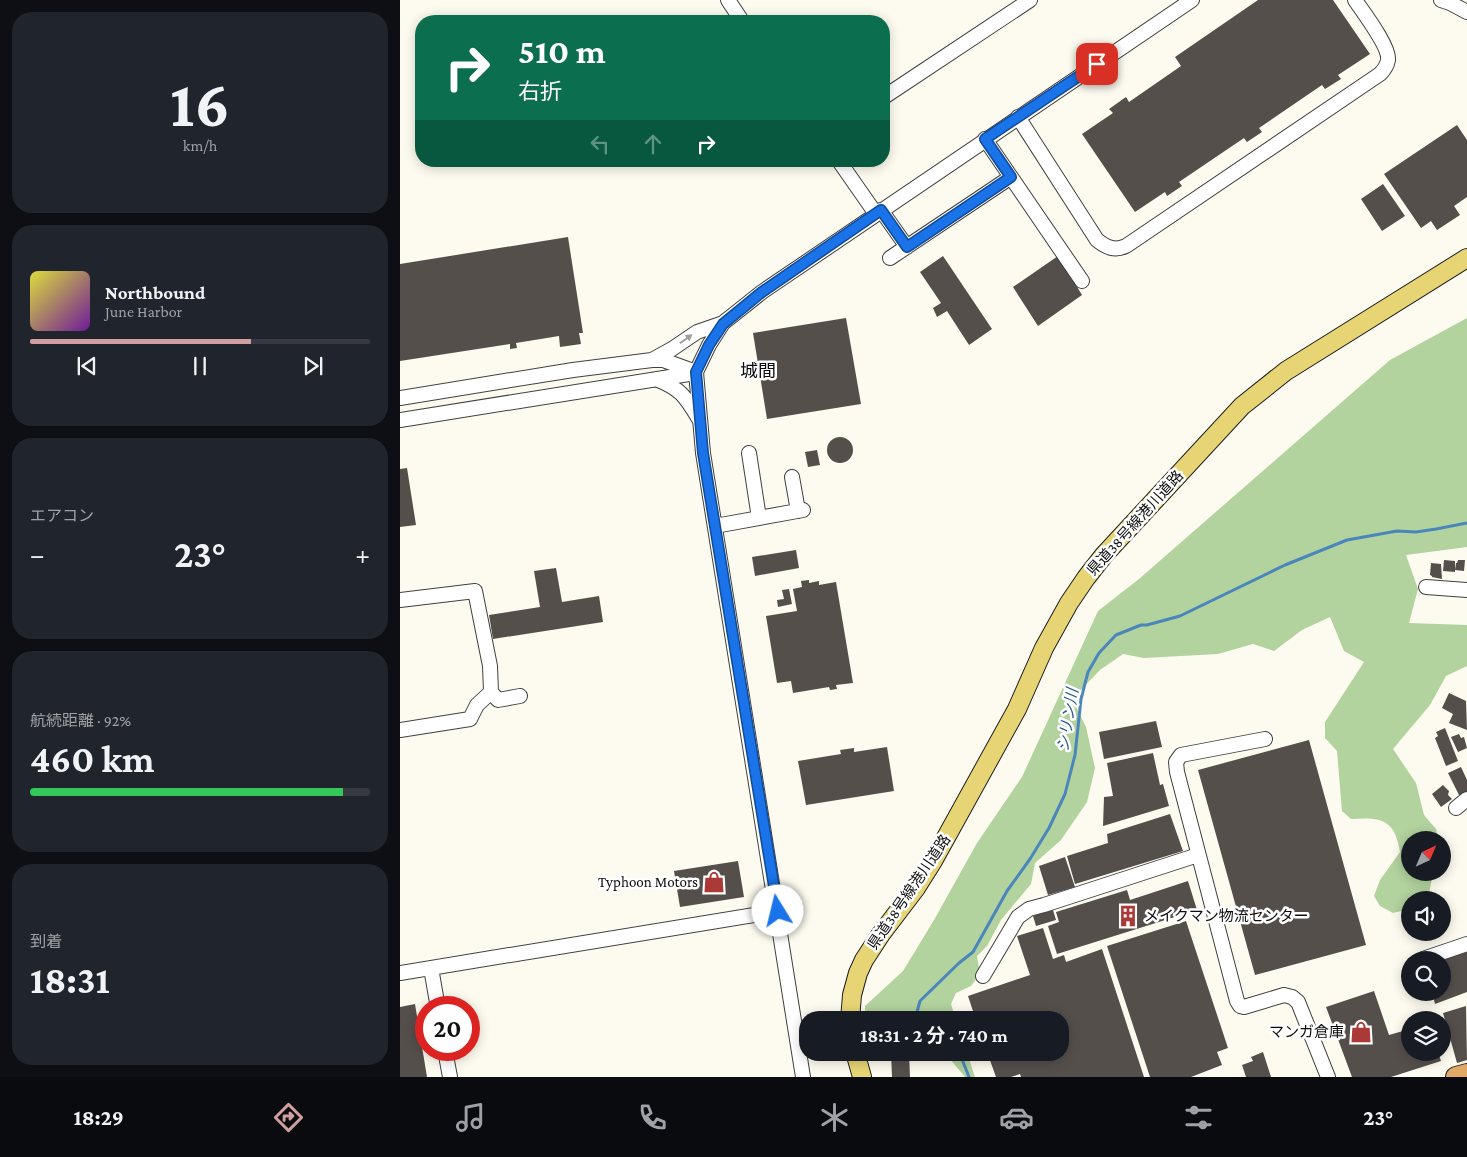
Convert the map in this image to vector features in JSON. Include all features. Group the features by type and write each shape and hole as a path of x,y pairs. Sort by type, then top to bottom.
{"highway":[{"path":"1456,1077 1467,1074"}],"main road":[{"name":"県道38号線港川道路","path":"851,1011 852,995 864,960 916,888 932,861 1017,709 1044,648 1086,578 1104,554 1242,406 1264,388 1286,371 1467,258"},
{"path":"850,1061 850,1077"},
{"path":"857,1061 862,1077"}],"street":[{"path":"728,0 738,15"},
{"path":"890,93 1030,0"},
{"path":"803,1077 778,911 703,453 696,372 709,345 723,324 762,292 1018,116 1192,0"},
{"path":"1018,116 1098,240 1110,248 1118,249 1126,246 1385,69 1388,53 1354,0"},
{"path":"1441,0 1467,12"},
{"path":"985,139 1082,281"},
{"path":"844,167 907,247"},
{"path":"890,258 1011,177"},
{"path":"652,360 697,332 723,324"},
{"path":"400,398 574,370 652,360 663,360 696,372"},
{"path":"400,420 696,372"},
{"path":"655,379 676,388 684,396 700,420"},
{"path":"749,453 759,518"},
{"path":"715,526 801,511 792,477"},
{"path":"1426,586 1467,590"},
{"path":"400,600 475,591 490,666 491,692 498,700 520,696"},
{"path":"400,730 470,719 477,705 491,692"},
{"path":"1265,739 1181,755 1176,762 1236,1001 1240,1006 1244,1007 1284,995 1292,997 1298,1002 1328,1077"},
{"path":"983,976 1018,917 1029,909 1198,855"},
{"path":"400,974 778,911"},
{"path":"1447,951 1467,944"},
{"path":"431,968 436,996"},
{"path":"447,1061 450,1077"}],"green space":[{"path":"1467,318 1467,547 1406,555 1418,589 1409,623 1467,625 1467,666 1446,676 1430,705 1393,749 1416,783 1424,815 1437,831 1401,831 1401,881 1431,881 1430,891 1401,891 1401,911 1393,913 1380,906 1374,896 1380,880 1400,852 1398,841 1385,822 1371,819 1351,819 1342,811 1337,751 1325,738 1325,722 1364,662 1344,651 1330,617 1302,630 1274,651 1253,644 1218,654 1144,658 1123,654 1100,670 1072,699 1086,727 1095,768 1087,802 1061,840 1035,863 1031,884 1001,920 987,946 977,956 980,974 971,986 956,993 951,1004 953,1011 865,1011 865,1006 903,971 977,843 1022,777 1098,611 1139,579 1390,360"},
{"path":"952,1061 970,1061 975,1077 965,1077"}],"building":[{"path":"1258,0 1333,0 1370,54 1338,75 1341,79 1325,89 1322,85 1259,128 1262,132 1247,142 1244,138 1179,182 1182,186 1167,196 1165,192 1135,212 1082,134 1113,113 1109,109 1126,97 1129,102 1181,66 1175,57"},
{"path":"1457,125 1467,140 1467,197 1454,206 1460,215 1437,230 1431,221 1421,228 1384,174"},
{"path":"1383,184 1405,216 1382,231 1361,199"},
{"path":"568,237 583,333 579,333 581,344 560,347 559,336 516,343 517,348 510,349 510,344 400,361 400,264"},
{"path":"943,256 992,329 969,345 947,311 937,317 933,308 941,303 920,272"},
{"path":"1058,256 1082,295 1038,326 1013,287"},
{"path":"846,318 861,404 767,419 753,333"},
{"path":"840,437 849,441 853,450 849,459 840,463 831,459 827,450 831,441"},
{"path":"817,450 820,465 808,467 805,452"},
{"path":"407,468 416,525 400,527 400,469"},
{"path":"796,550 799,568 755,576 752,557"},
{"path":"1444,560 1455,561 1455,572 1443,571"},
{"path":"1458,560 1465,560 1464,571 1455,570"},
{"path":"1431,563 1441,564 1442,579 1430,575"},
{"path":"556,568 562,602 599,596 603,622 493,639 489,615 540,607 534,571"},
{"path":"809,580 809,583 819,581 819,585 836,582 853,683 836,685 837,689 830,690 829,687 793,693 791,681 777,683 766,616 797,611 793,589 802,587 801,581"},
{"path":"789,589 792,604 778,607 777,600 784,599 782,590"},
{"path":"1449,693 1466,701 1467,730 1449,723 1453,714 1442,708"},
{"path":"1156,721 1162,747 1104,759 1099,732"},
{"path":"1445,728 1458,761 1446,766 1435,738 1438,736 1436,732"},
{"path":"1459,734 1461,738 1464,737 1467,748 1458,752 1451,737"},
{"path":"1309,740 1366,945 1255,975 1198,770"},
{"path":"887,747 894,791 806,805 798,761 841,754 840,750 854,748 854,752"},
{"path":"1153,753 1160,785 1163,784 1169,806 1103,826 1104,797 1113,796 1107,763"},
{"path":"1461,767 1467,780 1467,794 1460,797 1448,773"},
{"path":"1443,785 1449,791 1448,795 1452,799 1441,807 1432,794"},
{"path":"1170,814 1183,851 1075,884 1067,856 1108,843 1107,834"},
{"path":"1065,857 1075,887 1048,895 1039,866"},
{"path":"738,861 744,897 680,907 674,871"},
{"name":"メイクマン物流センター","path":"1188,881 1197,910 1057,954 1048,926 1059,922 1056,912 1127,890 1130,900"},
{"path":"1053,910 1056,920 1036,926 1033,916"},
{"path":"1186,921 1228,1048 1217,1052 1222,1065 1191,1077 1150,1077 1107,946"},
{"path":"1043,928 1053,959 1064,955 1066,962 1102,949 1144,1077 1021,1077 1020,1074 1011,1077 996,1077 990,1061 1069,1061 1069,1011 973,1011 968,996 1030,975 1017,936"},
{"path":"1467,952 1467,992 1451,998 1451,956"},
{"name":"マンガ倉庫","path":"1374,991 1389,1035 1401,1032 1401,1061 1441,1061 1391,1077 1352,1077 1326,1007"},
{"path":"415,1004 415,1061 424,1061 427,1077 400,1077 400,1007"},
{"path":"1466,1006 1467,1060 1457,1063 1451,1042 1450,1011"},
{"path":"1263,1052 1271,1077 1246,1077 1242,1065 1253,1061 1251,1057"},
{"path":"891,1061 909,1061 910,1077 892,1077"}],"waterway":[{"name":"シリン川","path":"917,1011 920,1001 973,952 1007,891 1049,828 1065,794 1075,755 1081,699 1088,672 1099,653 1116,635 1141,625 1180,616 1285,565 1347,540 1397,531 1416,532 1467,523"},
{"name":"シリン川","path":"963,1061 969,1077"}],"place":[{"name":"Typhoon Motors","path":"714,882"},
{"name":"メイクマン物流センター","path":"1128,916"},
{"name":"マンガ倉庫","path":"1361,1032"}],"district":[{"name":"城間","path":"758,371"}],"route":[{"path":"778,911 703,453 696,372 709,345 723,324 762,292 881,210 907,247 1011,177 985,139 1097,64"}]}
